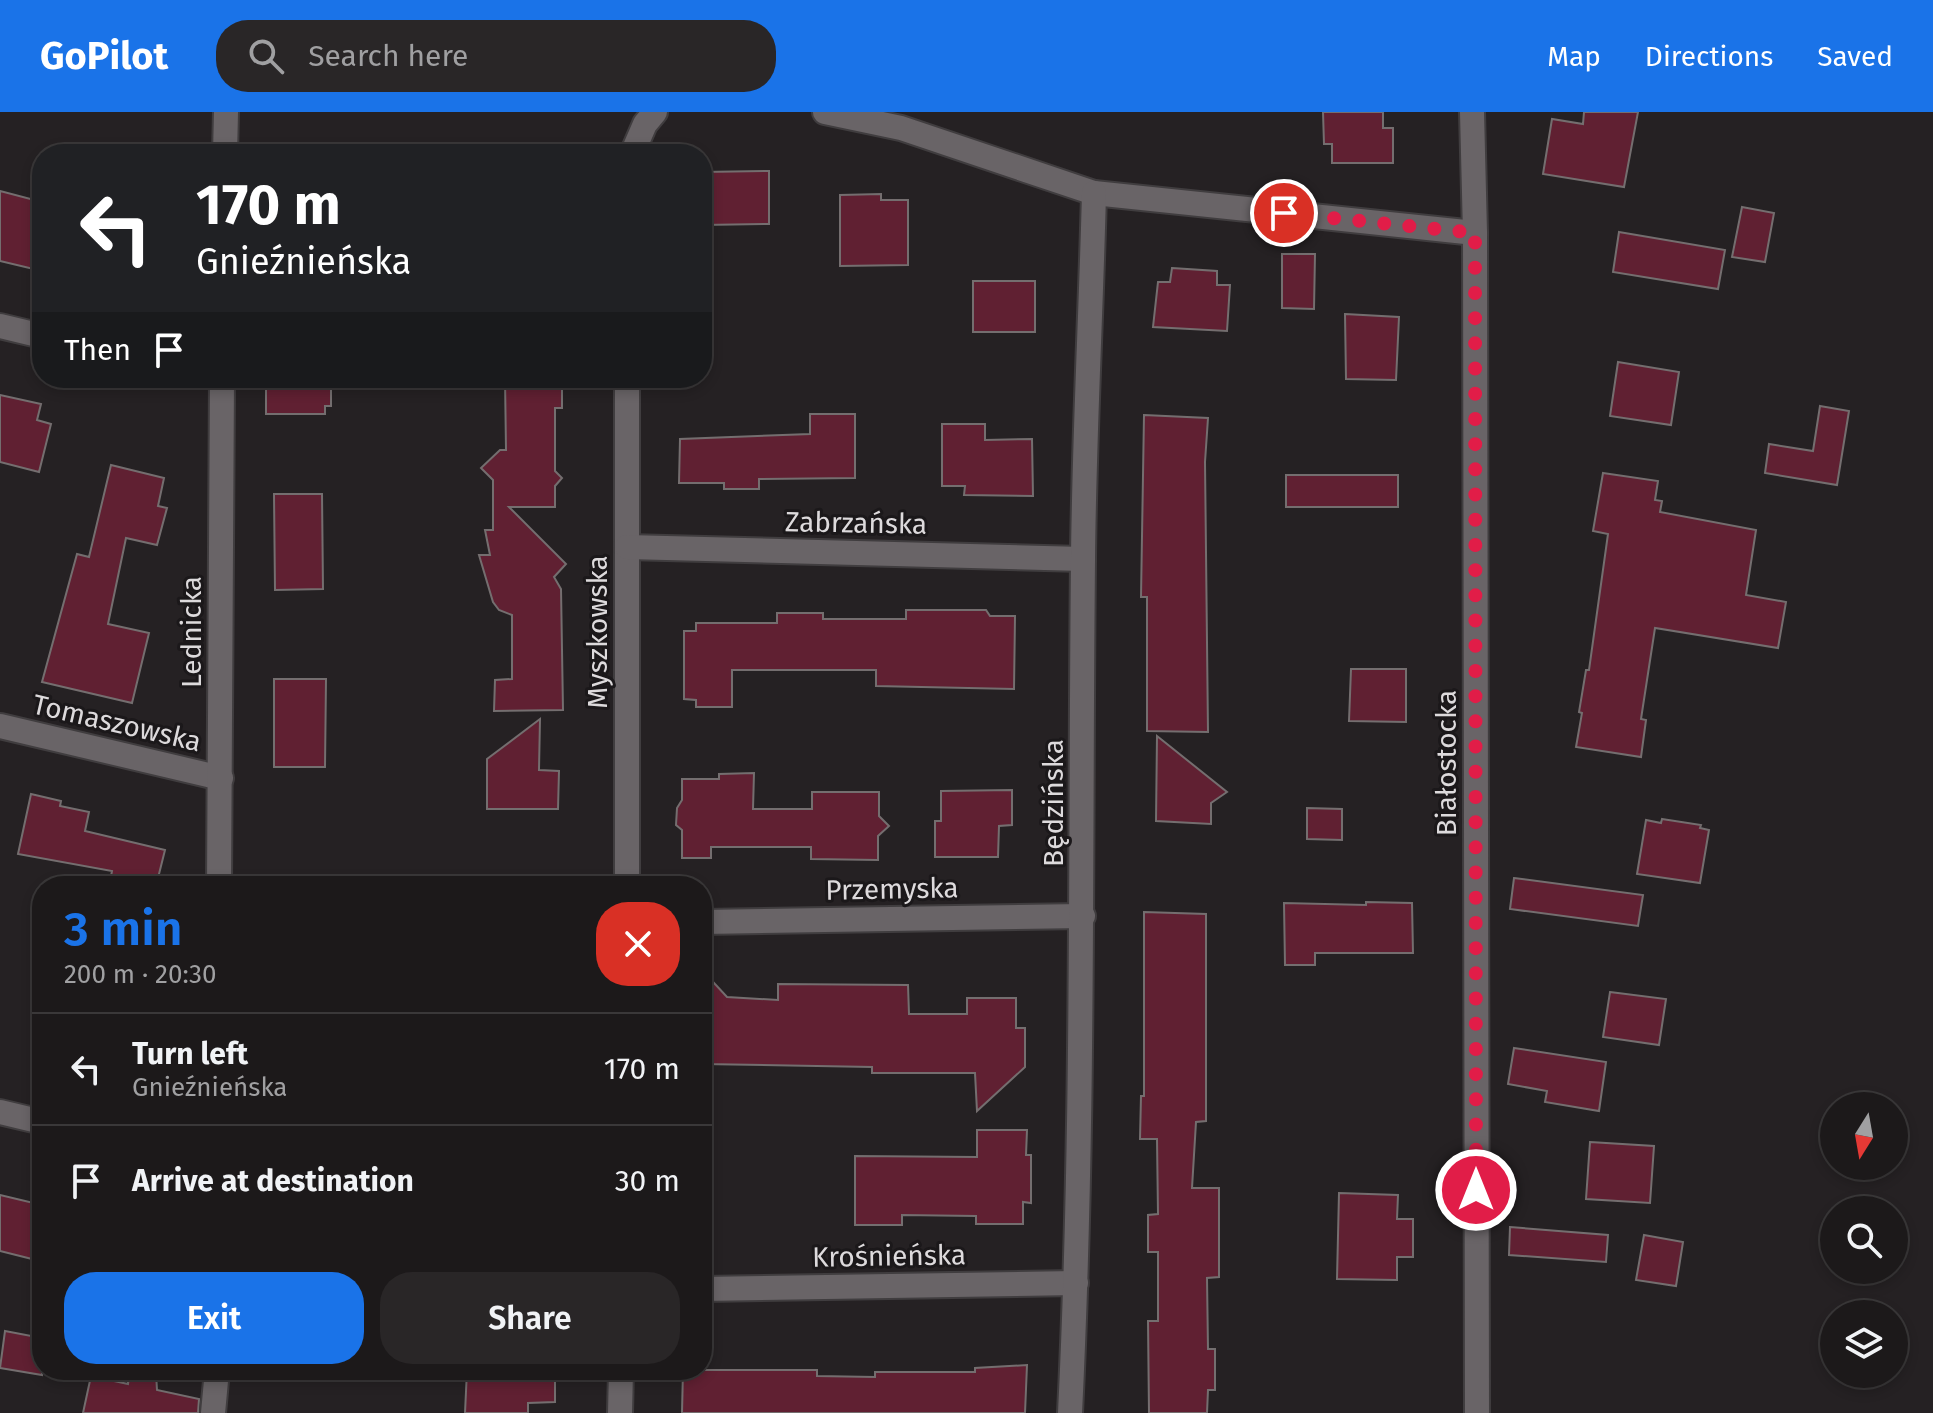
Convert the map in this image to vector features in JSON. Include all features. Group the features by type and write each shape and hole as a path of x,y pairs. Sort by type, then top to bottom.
{"street":[{"path":"225,144 226,112"},
{"path":"636,144 645,124 655,112"},
{"path":"825,112 901,128 1094,193 1475,233"},
{"name":"Białostocka","path":"1472,112 1475,233 1477,1413"},
{"name":"Będzińska","path":"1070,1413 1076,1283 1083,916 1083,559 1094,193"},
{"path":"0,326 32,334"},
{"name":"Lednicka","path":"219,876 222,388"},
{"name":"Myszkowska","path":"627,388 627,876"},
{"name":"Zabrzańska","path":"627,547 1083,559"},
{"name":"Tomaszowska","path":"0,726 221,778"},
{"name":"Przemyska","path":"712,922 1083,916"},
{"path":"0,1112 32,1120"},
{"name":"Krośnieńska","path":"712,1289 1076,1283"},
{"path":"213,1413 216,1380"},
{"path":"620,1413 621,1380"}],"building":[{"path":"1323,112 1383,112 1383,128 1393,128 1393,163 1332,163 1332,144 1324,144"},
{"path":"1584,112 1638,112 1624,187 1543,174 1552,119 1583,124"},
{"path":"769,171 769,224 712,225 712,172"},
{"path":"0,191 32,199 32,269 0,261"},
{"path":"881,194 881,200 908,200 908,265 840,266 840,195"},
{"path":"1742,207 1774,213 1765,262 1732,257"},
{"path":"1619,232 1725,250 1718,289 1613,272"},
{"path":"1282,254 1315,254 1314,309 1282,308"},
{"path":"1172,268 1217,271 1217,285 1230,285 1227,331 1153,327 1158,282 1170,282"},
{"path":"973,281 1035,281 1035,332 973,332"},
{"path":"1345,314 1399,317 1396,380 1346,379"},
{"path":"1618,362 1679,372 1671,425 1610,416"},
{"path":"266,388 331,388 331,406 325,406 325,414 266,414"},
{"path":"505,388 562,388 562,408 555,408 555,471 562,478 555,486 555,507 509,507 566,564 554,577 561,589 563,710 494,711 495,680 512,679 512,615 499,610 493,602 479,555 490,555 485,530 493,530 493,480 481,468 500,450 506,450"},
{"path":"0,395 41,404 37,420 51,424 39,472 0,462"},
{"path":"1820,406 1849,411 1837,485 1765,473 1769,444 1813,451"},
{"path":"810,414 855,414 855,478 759,479 759,489 724,489 724,483 679,483 680,439 810,434"},
{"path":"1144,415 1208,418 1205,462 1208,732 1147,731 1147,597 1141,597"},
{"path":"942,424 985,424 985,440 1032,439 1033,496 964,495 965,486 942,486"},
{"path":"111,465 164,478 158,506 167,508 157,545 126,538 108,624 149,633 132,703 42,682 77,554 89,557"},
{"path":"1603,473 1658,481 1655,500 1662,501 1660,512 1756,530 1746,595 1786,602 1778,648 1655,628 1641,719 1646,720 1641,757 1576,747 1608,534 1593,531"},
{"path":"1286,475 1398,475 1398,507 1286,507"},
{"path":"274,494 322,494 323,589 275,590"},
{"path":"906,610 986,610 990,616 1015,616 1014,689 876,686 876,670 732,670 732,707 696,707 696,700 684,699 684,631 696,631 696,623 777,623 777,613 823,613 823,619 906,619"},
{"path":"1351,669 1406,669 1406,722 1349,721"},
{"path":"274,679 326,679 325,767 274,767"},
{"path":"540,719 539,770 559,771 558,809 487,809 487,759"},
{"path":"1157,736 1227,792 1211,803 1211,824 1156,821"},
{"path":"754,773 753,809 812,809 812,792 879,792 879,816 889,826 878,836 878,860 811,859 811,847 711,847 711,858 682,858 682,830 676,825 677,808 682,800 682,779 719,779 719,774"},
{"path":"1012,790 1012,825 999,826 998,857 935,857 935,821 941,821 941,791"},
{"path":"31,794 61,801 60,806 89,812 85,831 165,850 158,876 111,876 112,871 18,854"},
{"path":"1307,808 1342,809 1342,840 1307,839"},
{"path":"1662,819 1701,825 1700,828 1709,830 1700,883 1637,874 1646,820 1661,823"},
{"path":"1514,878 1643,895 1638,926 1510,909"},
{"path":"1366,902 1412,903 1413,953 1315,953 1315,965 1285,965 1284,903 1366,905"},
{"path":"1144,912 1206,914 1206,1121 1196,1122 1192,1188 1219,1188 1219,1277 1207,1278 1208,1349 1215,1349 1215,1390 1208,1390 1207,1413 1149,1413 1148,1321 1158,1321 1158,1252 1148,1252 1148,1215 1158,1214 1157,1139 1140,1139 1141,1096 1144,1096"},
{"path":"712,981 727,997 778,1000 778,984 908,985 909,1014 967,1014 967,998 1016,998 1016,1028 1025,1028 1025,1067 977,1111 975,1073 872,1073 872,1067 712,1064"},
{"path":"1610,992 1666,999 1659,1045 1603,1037"},
{"path":"1514,1048 1606,1062 1599,1111 1545,1102 1547,1091 1508,1084"},
{"path":"977,1130 1027,1130 1026,1155 1031,1155 1031,1203 1023,1202 1023,1224 976,1224 976,1216 902,1215 902,1225 855,1225 855,1156 977,1157"},
{"path":"1590,1142 1654,1146 1650,1203 1586,1199"},
{"path":"1339,1193 1398,1195 1397,1219 1413,1219 1413,1257 1397,1257 1397,1280 1337,1279"},
{"path":"0,1195 32,1203 32,1259 0,1251"},
{"path":"1510,1227 1608,1235 1606,1262 1509,1255"},
{"path":"1644,1235 1683,1242 1676,1286 1636,1280"},
{"path":"5,1331 32,1336 32,1373 0,1368"},
{"path":"1027,1365 1025,1413 682,1413 683,1380 712,1380 712,1370 817,1370 817,1376 875,1377 875,1372 975,1372 975,1368"},
{"path":"90,1380 128,1384 129,1380 156,1380 157,1390 199,1399 198,1413 83,1413"},
{"path":"467,1380 555,1380 555,1402 528,1403 528,1413 465,1413"}],"route":[{"path":"1284,213 1475,233 1476,1190"}]}
